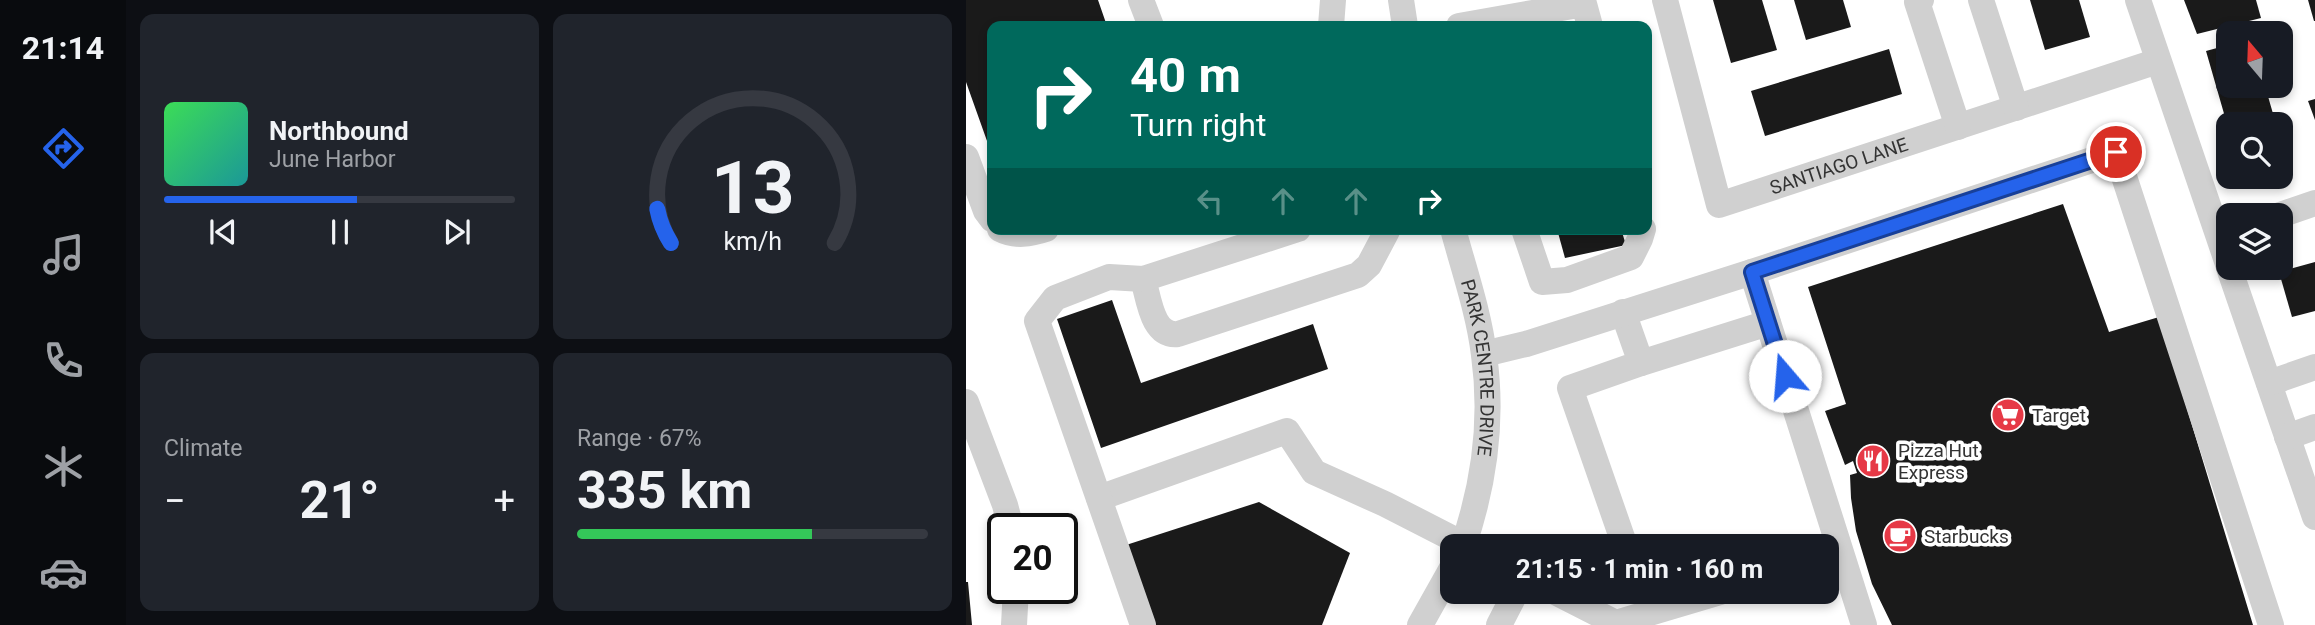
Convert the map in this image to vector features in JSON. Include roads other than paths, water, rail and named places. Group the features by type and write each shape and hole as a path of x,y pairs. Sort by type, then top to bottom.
{"street":[{"path":"1142,0 1149,21"},
{"path":"1331,21 1333,0"},
{"path":"1401,0 1404,21"},
{"name":"SANTIAGO LANE","path":"1665,0 1719,205 2158,61"},
{"path":"1921,0 1917,2 1958,127"},
{"path":"1981,0 2016,108"},
{"path":"2138,0 2216,216"},
{"path":"1472,19 1587,15"},
{"path":"1484,354 1526,344 1752,272 2116,152 2271,625"},
{"path":"966,156 987,212"},
{"path":"2293,211 2315,203"},
{"path":"1143,625 1037,321 1055,298 1109,277 1143,279 1279,235"},
{"path":"1143,279 1162,331 1168,335 1178,334 1358,275 1369,265 1385,235"},
{"name":"PARK CENTRE DRIVE","path":"1454,235 1484,354 1488,417 1481,481 1468,534"},
{"path":"1526,235 1542,282 1567,280 1630,257 1641,235"},
{"path":"1752,272 1828,534"},
{"path":"2233,280 2315,517"},
{"path":"1623,312 1641,363"},
{"path":"1621,534 1570,388 1768,323"},
{"path":"2269,383 2315,367"},
{"path":"966,402 1007,513"},
{"path":"2287,437 2315,427"},
{"path":"1100,498 1287,431 1314,472 1444,534"},
{"path":"1839,568 1864,625"},
{"path":"1420,625 1440,589"},
{"path":"1014,625 1015,604"},
{"path":"1499,625 1510,604"},
{"path":"1571,604 1587,616 1616,623 1644,604"}],"place":[{"name":"Target","path":"2008,415"},
{"name":"Pizza Hut Express","path":"1873,461"},
{"name":"Starbucks","path":"1900,536"}]}
